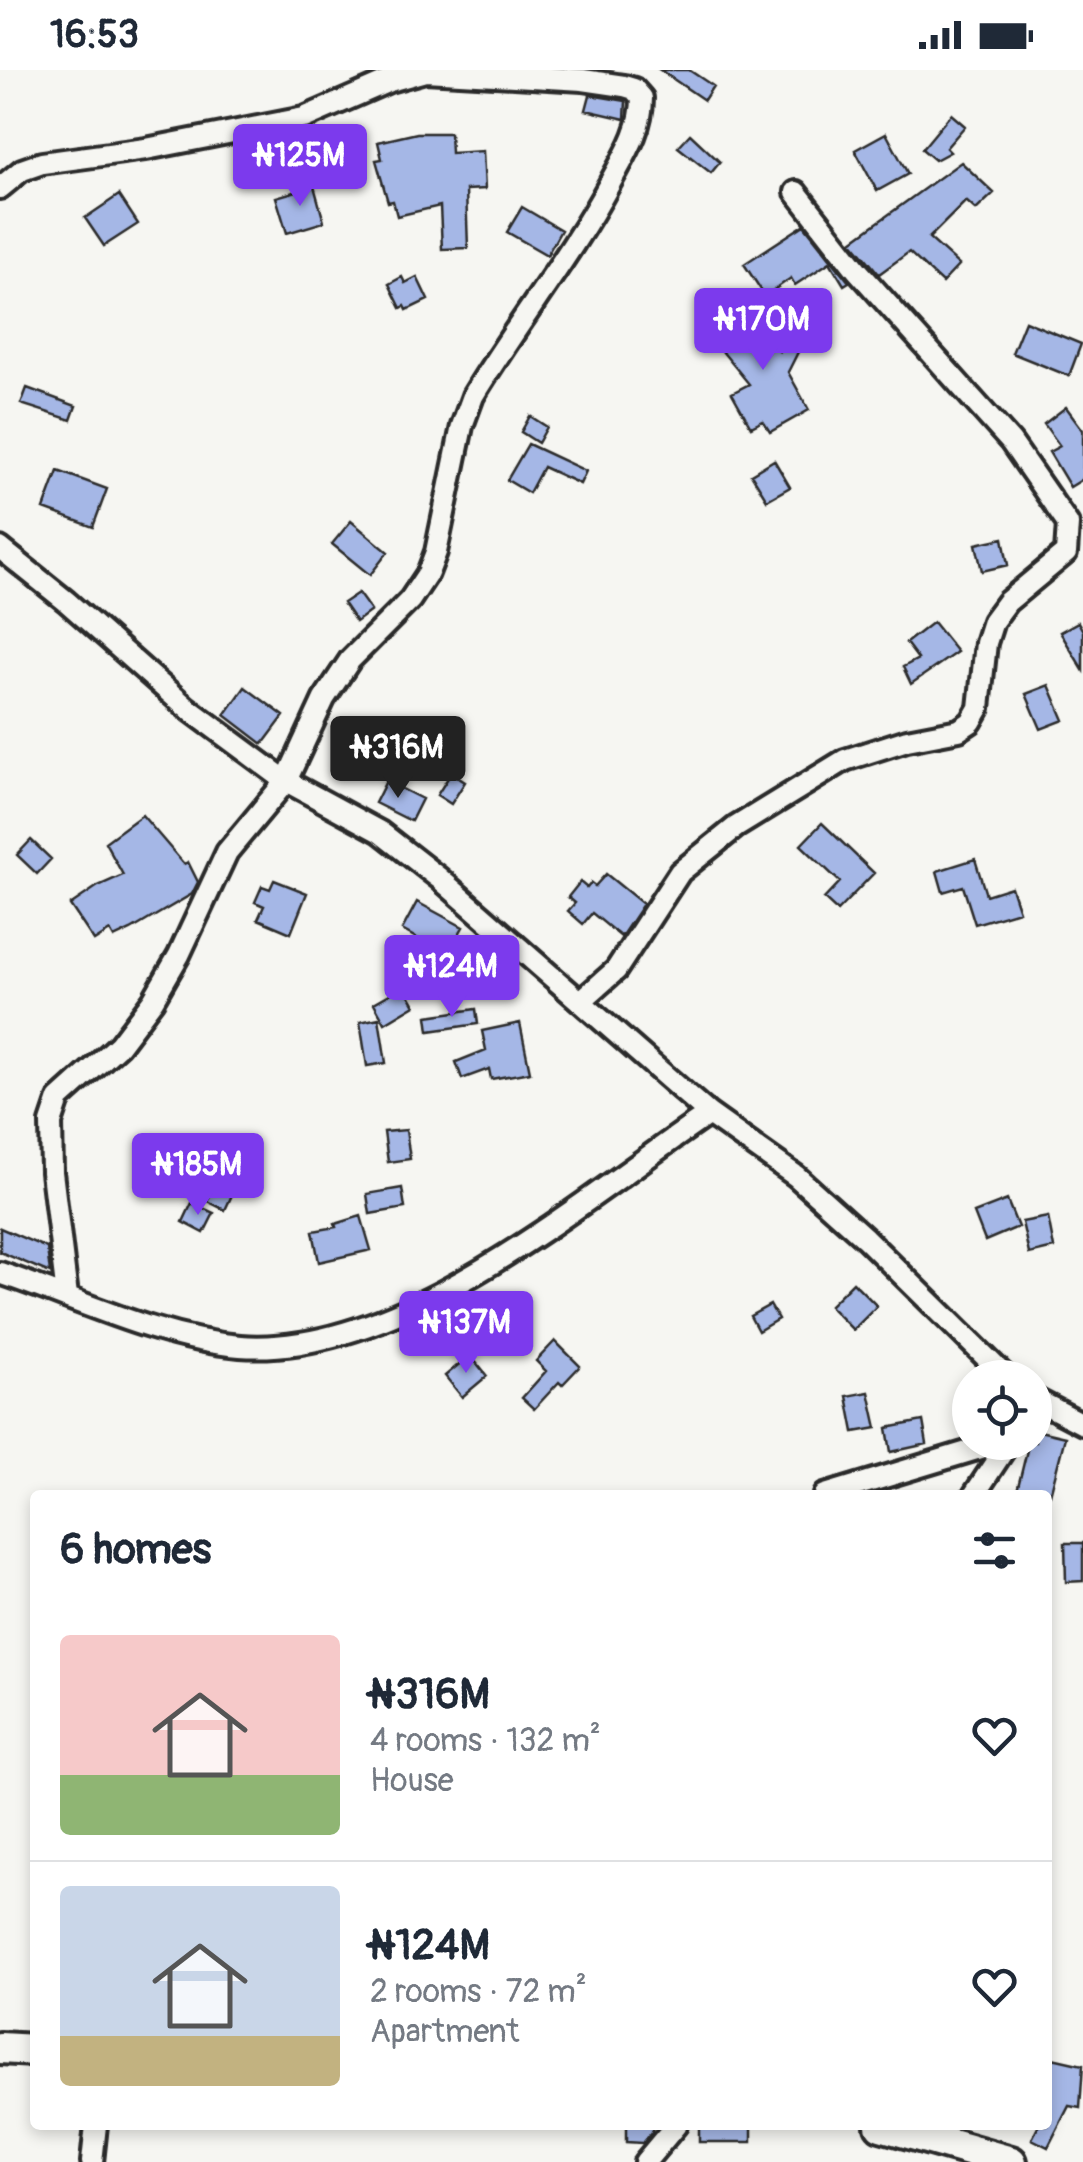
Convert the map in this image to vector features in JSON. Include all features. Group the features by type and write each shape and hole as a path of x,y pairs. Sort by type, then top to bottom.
{"main road":[{"path":"0,2048 30,2050"},
{"path":"897,2130 1005,2162"}],"street":[{"path":"0,188 22,170 42,163 146,149 304,118 389,81 425,71 596,82 634,89 642,98 642,117 634,139 582,234 474,396 462,426 436,552 428,573 410,600 350,660 324,699 286,781 227,852 179,955 153,1000 118,1045 59,1099 51,1123 52,1172 67,1296"},
{"path":"582,1000 616,970 680,872 736,827 846,760 907,740 959,730 970,722 979,708 986,643 993,621 1007,602 1066,552 1075,531 1011,442 857,270 796,192"},
{"path":"0,548 186,707 286,781 380,832 582,1000 709,1114 796,1176 990,1360"},
{"path":"0,1273 118,1317 235,1345 270,1347 349,1330 412,1308 501,1260 709,1114"},
{"path":"1052,1410 1083,1424"},
{"path":"842,1490 952,1457"},
{"path":"977,1490 996,1460"},
{"path":"92,2162 95,2130"},
{"path":"645,2162 672,2130"}],"building":[{"path":"660,70 689,70 713,86 704,100"},
{"path":"590,95 626,101 625,119 586,110"},
{"path":"951,114 965,126 946,148 950,152 935,160 922,149"},
{"path":"417,133 450,133 451,153 483,151 485,189 466,190 468,248 442,249 440,206 397,216 393,201 388,202 376,160 382,159 378,142"},
{"path":"886,133 908,174 877,191 855,150"},
{"path":"690,134 720,162 711,173 678,147"},
{"path":"961,162 994,193 976,210 966,201 929,238 959,265 942,283 909,252 879,274 852,241"},
{"path":"314,186 324,222 287,233 276,197"},
{"path":"119,195 138,224 104,246 85,218"},
{"path":"522,207 561,230 547,255 507,232"},
{"path":"804,225 849,282 844,285 830,262 795,285 791,278 765,296 744,264"},
{"path":"402,277 405,283 417,277 428,300 407,310 405,306 401,308 389,284"},
{"path":"745,310 779,351 789,332 804,340 788,372 809,410 770,432 763,421 751,427 732,393 749,384 712,339"},
{"path":"1025,321 1081,344 1069,376 1012,353"},
{"path":"27,388 76,406 71,420 21,404"},
{"path":"1066,407 1083,430 1083,479 1070,487 1049,452 1060,446 1044,424"},
{"path":"530,416 547,427 538,443 521,432"},
{"path":"528,444 586,471 580,484 543,467 529,493 507,480"},
{"path":"774,460 790,487 767,500 751,474"},
{"path":"58,471 107,489 93,527 44,509"},
{"path":"351,521 388,552 370,575 332,544"},
{"path":"1003,538 1008,565 982,571 976,544"},
{"path":"358,593 371,611 356,622 343,603"},
{"path":"933,622 957,652 911,684 903,667 918,659 906,643"},
{"path":"1078,622 1083,631 1083,670 1060,632"},
{"path":"1049,685 1064,720 1041,729 1026,694"},
{"path":"245,687 284,716 263,744 225,715"},
{"path":"451,773 465,782 451,804 437,795"},
{"path":"386,781 422,799 411,821 375,803"},
{"path":"142,815 184,864 188,862 198,882 192,894 131,930 114,938 110,931 94,941 70,905 123,875 105,842"},
{"path":"822,823 874,873 837,911 824,899 840,882 801,845"},
{"path":"31,840 51,859 37,874 17,855"},
{"path":"975,859 986,895 1011,887 1019,911 975,924 963,886 943,892 937,871"},
{"path":"606,874 643,904 621,937 592,913 583,924 568,911 575,903 568,897 580,882 587,888 591,883 595,886"},
{"path":"274,880 307,893 291,933 258,919 264,906 255,902 262,886 270,889"},
{"path":"417,902 463,927 447,955 402,930"},
{"path":"404,986 415,1005 385,1023 374,1003"},
{"path":"476,1009 478,1024 429,1031 427,1016"},
{"path":"379,1018 386,1063 367,1066 360,1022"},
{"path":"520,1023 530,1072 491,1079 489,1069 462,1079 456,1062 486,1050 482,1031"},
{"path":"406,1130 410,1159 388,1162 384,1132"},
{"path":"221,1172 239,1180 225,1210 207,1201"},
{"path":"402,1188 405,1208 370,1214 367,1194"},
{"path":"1007,1200 1018,1227 985,1241 974,1213"},
{"path":"192,1203 214,1213 204,1233 183,1222"},
{"path":"361,1216 371,1250 319,1262 313,1231 336,1227 335,1224"},
{"path":"1048,1217 1054,1248 1029,1254 1022,1222"},
{"path":"0,1228 47,1248 50,1273 0,1252"},
{"path":"853,1282 877,1306 853,1330 829,1306"},
{"path":"770,1305 778,1319 758,1331 750,1316"},
{"path":"555,1341 580,1366 534,1409 522,1398 546,1371 536,1361"},
{"path":"470,1355 487,1376 462,1397 445,1376"},
{"path":"869,1392 877,1428 854,1432 847,1396"},
{"path":"923,1421 927,1444 891,1452 887,1428"},
{"path":"1052,1434 1065,1437 1051,1490 1017,1490 1025,1460 1052,1460"},
{"path":"1065,1543 1083,1543 1083,1581 1066,1582"},
{"path":"1052,2058 1083,2065 1080,2108 1069,2106 1048,2147 1032,2139 1036,2130 1052,2130"},
{"path":"626,2130 652,2130 643,2143 626,2142"},
{"path":"699,2130 752,2130 752,2142 699,2142"}]}
